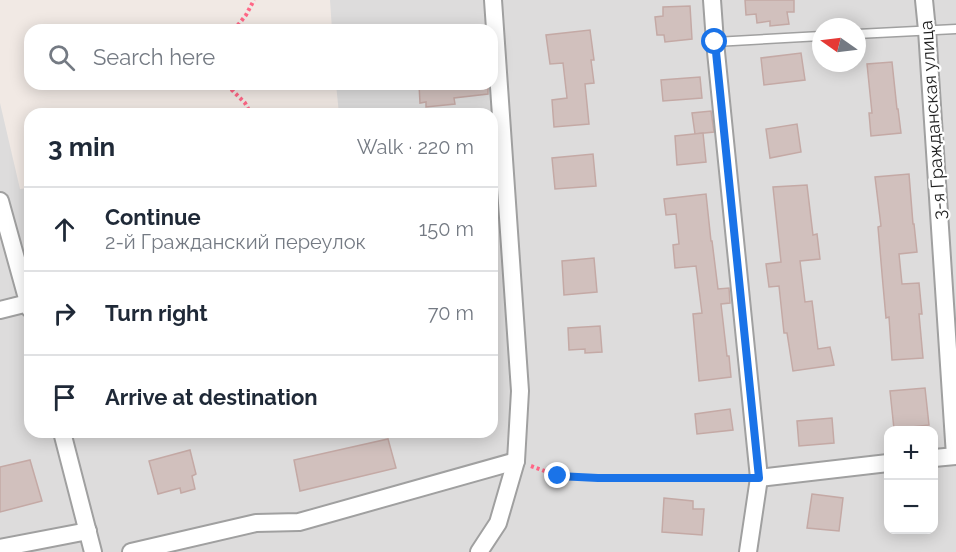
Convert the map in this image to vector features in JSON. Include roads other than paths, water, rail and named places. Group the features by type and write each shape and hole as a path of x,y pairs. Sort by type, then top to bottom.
{"street":[{"path":"493,0 495,24"},
{"path":"712,0 759,478 748,552"},
{"name":"3-я Гражданская улица","path":"924,0 956,456"},
{"path":"479,552 498,523 516,460 520,391 498,72"},
{"path":"0,201 24,288"},
{"path":"0,310 24,307"},
{"path":"64,438 93,552"},
{"path":"938,458 956,456"},
{"path":"131,552 256,523 299,522 516,460"},
{"path":"759,478 884,463"},
{"path":"0,548 88,531"}],"lane":[{"path":"866,33 956,28"},
{"path":"715,42 812,37"}]}
